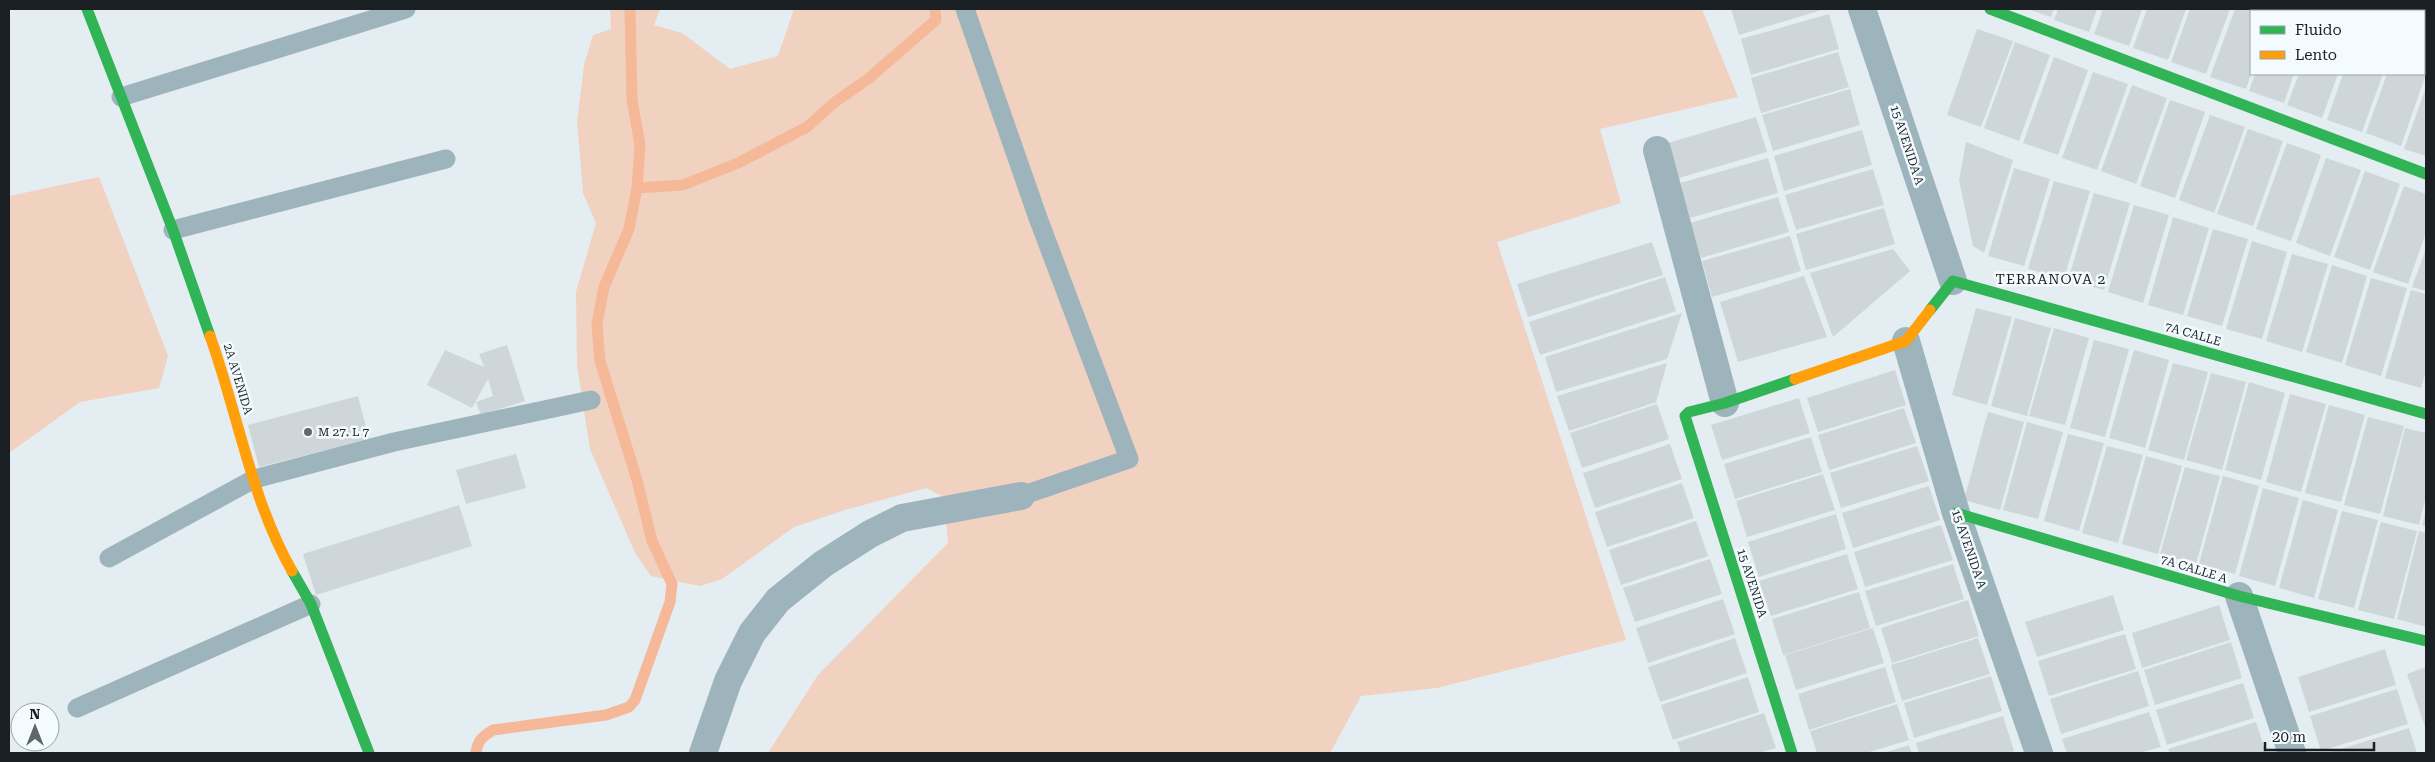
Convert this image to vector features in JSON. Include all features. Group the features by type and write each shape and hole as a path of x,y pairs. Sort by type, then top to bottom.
{"street":[{"name":"2A AVENIDA","path":"87,9 174,230 222,369 254,480 281,551 311,604 369,753"},
{"name":"15 AVENIDA A","path":"1862,9 1953,280"},
{"path":"1990,9 2426,174"},
{"path":"1657,150 1725,403 1906,342 1953,280"},
{"name":"7A CALLE","path":"1953,280 2426,414"},
{"name":"15 AVENIDA A","path":"1906,342 1956,513 2040,753"},
{"name":"15 AVENIDA","path":"1725,403 1689,412 1686,416 1686,422 1792,753"},
{"path":"702,753 728,681 752,633 778,600 823,564 870,534 902,518 1021,496"},
{"name":"7A CALLE A","path":"1956,513 2239,596 2426,641"},
{"path":"2239,596 2292,753"}],"lane":[{"path":"121,97 406,9"},
{"path":"965,9 1038,218 1129,459 1021,496"},
{"path":"174,230 446,159"},
{"path":"109,558 254,480 394,442 591,400"},
{"path":"76,708 311,604"}],"shaded area":[{"path":"610,9 660,9 654,25 682,33 730,69 778,56 794,9 1702,9 1738,97 1600,129 1621,203 1497,242 1626,640 1437,688 1361,696 1330,753 768,753 818,675 948,543 944,497 926,488 845,510 794,527 722,579 700,586 651,576 635,553 590,449 577,365 576,292 596,223 583,193 577,122 584,65 593,35 611,29"},
{"path":"99,177 168,356 159,388 80,402 9,453 9,196"}],"building":[{"path":"1731,9 1825,9 1739,35"},
{"path":"2028,9 2054,9 2051,17"},
{"path":"2058,9 2097,9 2089,32 2054,20"},
{"path":"2103,9 2142,9 2129,46 2094,34"},
{"path":"2147,9 2186,9 2168,60 2133,48"},
{"path":"2190,9 2230,9 2206,74 2171,62"},
{"path":"2235,9 2274,9 2250,10 2251,75 2246,89 2210,77"},
{"path":"2323,9 2362,9 2362,10"},
{"path":"2367,9 2406,9 2406,10"},
{"path":"2426,9 2426,52 2425,10 2410,10"},
{"path":"1829,14 1839,49 1751,75 1741,39"},
{"path":"1977,29 2013,41 1981,127 1947,115"},
{"path":"2015,42 2050,55 2019,141 1984,128"},
{"path":"1838,52 1849,87 1761,113 1751,78"},
{"path":"2054,57 2088,70 2058,155 2023,143"},
{"path":"2426,58 2426,74 2401,146 2366,133 2387,75 2425,75"},
{"path":"2093,72 2128,84 2097,170 2062,158"},
{"path":"2255,75 2294,75 2284,103 2249,91"},
{"path":"2299,75 2338,75 2322,118 2287,105"},
{"path":"2343,75 2383,75 2362,132 2327,120"},
{"path":"2132,85 2167,98 2136,184 2101,171"},
{"path":"2426,87 2426,156 2404,149"},
{"path":"1850,89 1860,125 1773,151 1762,115"},
{"path":"2170,100 2205,112 2175,198 2140,186"},
{"path":"2210,115 2245,127 2214,213 2179,200"},
{"path":"1756,117 1767,152 1679,178 1668,143"},
{"path":"2248,129 2283,141 2253,226 2217,214"},
{"path":"1862,130 1872,165 1784,191 1774,156"},
{"path":"1966,142 2013,160 1984,253 1973,246 1959,180"},
{"path":"2287,143 2321,155 2291,241 2256,229"},
{"path":"1768,158 1778,193 1690,218 1680,183"},
{"path":"2326,158 2361,170 2330,256 2296,243"},
{"path":"2014,168 2050,179 2024,266 1988,256"},
{"path":"1873,169 1884,205 1796,230 1785,195"},
{"path":"2365,171 2400,184 2370,270 2334,257"},
{"path":"2054,181 2090,191 2064,279 2028,269"},
{"path":"2404,186 2426,194 2426,232 2408,284 2373,272"},
{"path":"2094,193 2130,203 2104,290 2068,280"},
{"path":"1778,197 1789,232 1701,258 1690,223"},
{"path":"2134,205 2169,215 2143,303 2108,292"},
{"path":"1884,208 1895,244 1806,270 1796,234"},
{"path":"2173,217 2209,228 2183,315 2148,305"},
{"path":"2213,229 2248,239 2222,326 2187,316"},
{"path":"1790,236 1801,271 1712,297 1702,261"},
{"path":"2252,241 2287,252 2262,339 2226,329"},
{"path":"1652,242 1663,275 1528,317 1517,284"},
{"path":"1893,249 1910,271 1833,337 1810,273"},
{"path":"2426,249 2426,291 2412,287"},
{"path":"2292,254 2328,264 2302,352 2266,341"},
{"path":"2332,265 2367,276 2342,363 2306,352"},
{"path":"1804,276 1827,337 1738,362 1720,302"},
{"path":"1665,277 1676,311 1540,355 1529,322"},
{"path":"2371,278 2407,288 2381,376 2345,365"},
{"path":"2411,290 2426,294 2426,371 2421,388 2385,378"},
{"path":"1976,308 2012,317 1987,405 1952,395"},
{"path":"1682,313 1667,359 1556,392 1545,357"},
{"path":"2015,318 2051,328 2027,416 1991,406"},
{"path":"2054,328 2089,338 2065,425 2029,416"},
{"path":"2094,340 2129,349 2105,437 2070,428"},
{"path":"507,345 525,401 481,415 476,402 493,396 488,379 472,408 427,385 445,350 484,367 479,354"},
{"path":"2134,350 2169,360 2145,448 2109,438"},
{"path":"1667,363 1656,402 1569,431 1557,396"},
{"path":"2173,363 2208,372 2184,460 2148,450"},
{"path":"1895,370 1906,405 1818,432 1807,398"},
{"path":"2211,373 2246,382 2222,470 2186,460"},
{"path":"2249,382 2285,393 2261,480 2225,470"},
{"path":"2290,394 2326,404 2301,492 2266,482"},
{"name":"M 27. L 7","path":"358,396 369,439 259,467 248,425"},
{"path":"1799,398 1810,433 1722,460 1711,425"},
{"path":"1657,404 1669,439 1582,468 1570,433"},
{"path":"2329,405 2365,415 2341,502 2305,493"},
{"path":"1904,408 1916,443 1829,470 1818,435"},
{"path":"1988,412 2024,422 2000,510 1964,500"},
{"path":"2368,417 2404,426 2380,514 2344,505"},
{"path":"2027,422 2063,432 2038,519 2003,510"},
{"path":"2405,428 2426,433 2426,496 2419,525 2383,516"},
{"path":"2068,434 2104,443 2079,531 2044,521"},
{"path":"1811,437 1822,472 1735,499 1724,464"},
{"path":"1670,444 1682,479 1595,508 1583,473"},
{"path":"1917,446 1929,481 1841,508 1830,473"},
{"path":"2107,446 2143,455 2118,543 2082,533"},
{"path":"516,454 526,488 466,504 456,470"},
{"path":"2146,456 2182,466 2158,554 2122,544"},
{"path":"2185,467 2220,476 2196,564 2160,554"},
{"path":"1823,474 1835,510 1747,537 1736,501"},
{"path":"2223,476 2259,486 2235,574 2199,564"},
{"path":"1682,483 1694,518 1607,547 1595,512"},
{"path":"1929,486 1940,520 1853,548 1842,513"},
{"path":"2263,488 2299,498 2275,586 2239,576"},
{"path":"2303,500 2338,510 2314,598 2279,588"},
{"path":"459,505 472,546 316,595 303,554"},
{"path":"2426,510 2426,526 2422,525"},
{"path":"2342,511 2378,520 2354,608 2318,599"},
{"path":"1836,514 1846,549 1759,577 1748,542"},
{"path":"1696,521 1708,556 1621,585 1609,550"},
{"path":"2381,522 2417,531 2394,619 2358,610"},
{"path":"1941,525 1953,560 1865,587 1854,552"},
{"path":"2419,531 2426,533 2426,627 2397,619"},
{"path":"1847,554 1858,589 1771,616 1759,581"},
{"path":"1710,559 1722,594 1635,622 1623,588"},
{"path":"1953,564 1964,599 1876,626 1865,591"},
{"path":"1859,592 1870,628 1783,655 1772,619"},
{"path":"2113,595 2124,630 2037,657 2025,622"},
{"path":"1723,599 1735,634 1648,663 1636,628"},
{"path":"1968,600 1979,636 1892,663 1881,628"},
{"path":"2219,605 2230,640 2142,668 2132,633"},
{"path":"1873,628 1884,663 1796,690 1785,655"},
{"path":"2125,634 2136,669 2049,696 2038,661"},
{"path":"1735,638 1747,673 1660,702 1648,667"},
{"path":"1978,638 1990,674 1902,701 1891,665"},
{"path":"2231,642 2242,678 2155,705 2144,670"},
{"path":"2385,649 2396,685 2309,712 2298,677"},
{"path":"1885,667 1896,702 1809,730 1798,694"},
{"path":"2426,667 2426,730 2407,674"},
{"path":"2138,671 2149,706 2061,734 2050,699"},
{"path":"1991,676 2002,711 1914,738 1904,703"},
{"path":"1748,677 1759,712 1673,740 1661,705"},
{"path":"2243,683 2254,718 2167,745 2156,710"},
{"path":"2397,689 2408,724 2321,751 2310,716"},
{"path":"1897,704 1909,740 1866,753 1817,753 1810,731"},
{"path":"2149,712 2161,747 2139,753 2067,753 2062,739"},
{"path":"1764,713 1776,748 1759,753 1681,753 1677,742"},
{"path":"2003,716 2014,751 2006,753 1919,753 1916,743"},
{"path":"2256,722 2266,753 2170,753 2168,749"},
{"path":"2409,728 2417,753 2328,753"},
{"path":"1909,745 1912,753 1883,753"}],"waterway":[{"path":"476,753 481,739 493,730 606,715 629,707 635,700 670,602 672,584 652,541 637,480 600,361 597,324 604,287 629,229 637,188 640,145 632,100 630,9"},
{"path":"637,188 683,185 738,163 807,127 835,102 868,79 936,20 935,9"}],"traffic: fast":[{"path":"87,9 173,230 210,336"},
{"path":"1990,9 2426,174"},
{"path":"1930,310 1953,281 2426,414"},
{"path":"1792,753 1685,416 1689,412 1725,403 1795,379"},
{"path":"1956,513 2239,596 2426,641"},
{"path":"292,571 311,604 369,753"}],"traffic: slow":[{"path":"1795,379 1906,341 1930,310"},
{"path":"210,336 255,486 278,543 292,571"}],"place":[{"name":"M 27. L 7","path":"308,432"}],"district":[{"name":"TERRANOVA 2","path":"2051,279"}]}
